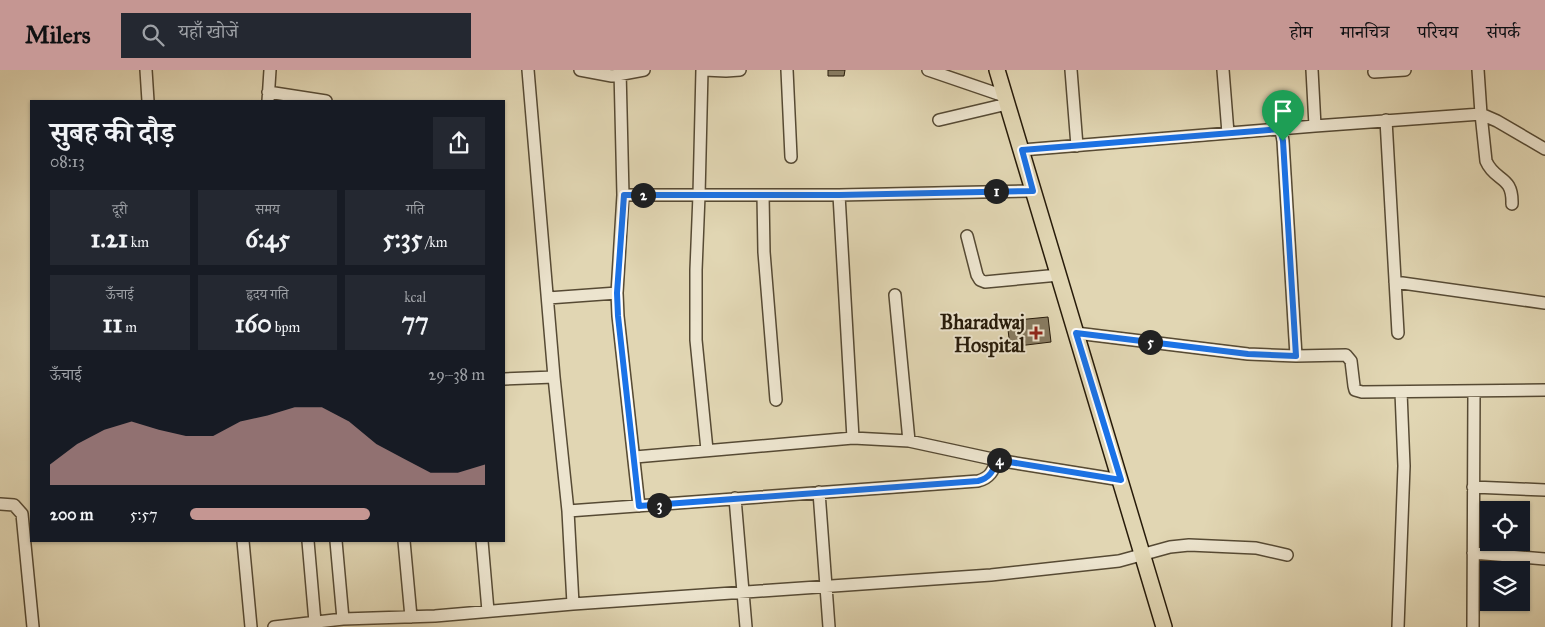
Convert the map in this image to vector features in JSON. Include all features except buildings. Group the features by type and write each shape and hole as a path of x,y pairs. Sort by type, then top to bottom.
{"main road":[{"path":"997,70 1164,627"}],"street":[{"path":"146,70 148,100"},
{"path":"270,70 268,97 312,100"},
{"path":"528,70 554,377 568,511 573,604"},
{"path":"580,70 602,75 644,70"},
{"path":"708,450 696,340 696,270 703,70 726,72 740,70"},
{"path":"787,70 791,157"},
{"path":"928,70 1006,100"},
{"path":"1071,70 1077,146"},
{"path":"1223,70 1228,133"},
{"path":"1312,70 1315,126"},
{"path":"1374,72 1405,70"},
{"path":"1478,70 1486,161 1488,167 1504,180 1512,190 1512,204"},
{"path":"620,73 624,195 617,293 620,340 635,457 639,506"},
{"path":"939,120 1006,100"},
{"path":"1022,150 1481,114 1497,121 1545,149"},
{"path":"1386,120 1398,333"},
{"path":"1280,129 1283,141 1296,356"},
{"path":"624,195 839,195 1033,191"},
{"path":"763,195 765,276 776,400"},
{"path":"839,195 853,438"},
{"path":"966,236 980,280 985,282 1059,275"},
{"path":"1395,282 1545,302"},
{"path":"548,298 617,293"},
{"path":"895,295 909,441"},
{"path":"1076,333 1248,354 1296,356 1346,355 1351,361 1355,390 1362,392 1545,390"},
{"path":"505,379 554,377"},
{"path":"1473,627 1474,391"},
{"path":"1398,627 1404,466 1401,392"},
{"path":"635,457 853,438 909,441 997,460 1121,480"},
{"path":"568,511 978,481 990,475 997,460"},
{"path":"1473,486 1545,490"},
{"path":"819,492 829,627"},
{"path":"735,498 746,627"},
{"path":"0,504 14,505 22,514 33,627"},
{"path":"243,542 251,627"},
{"path":"308,542 315,622"},
{"path":"336,542 343,619"},
{"path":"404,542 411,617"},
{"path":"482,542 488,611"},
{"path":"274,627 343,619 411,617 742,591 991,575 1119,561 1170,547 1206,545 1256,548 1287,555"},
{"path":"1473,553 1545,559"}],"place":[{"name":"Bharadwaj Hospital","path":"1036,333"}],"route":[{"path":"1280,129 1283,141 1296,356 1248,354 1076,333 1121,480 997,460 990,475 978,481 639,506 618,316 617,293 624,195 839,195 1033,191 1022,150 1280,129"}]}
